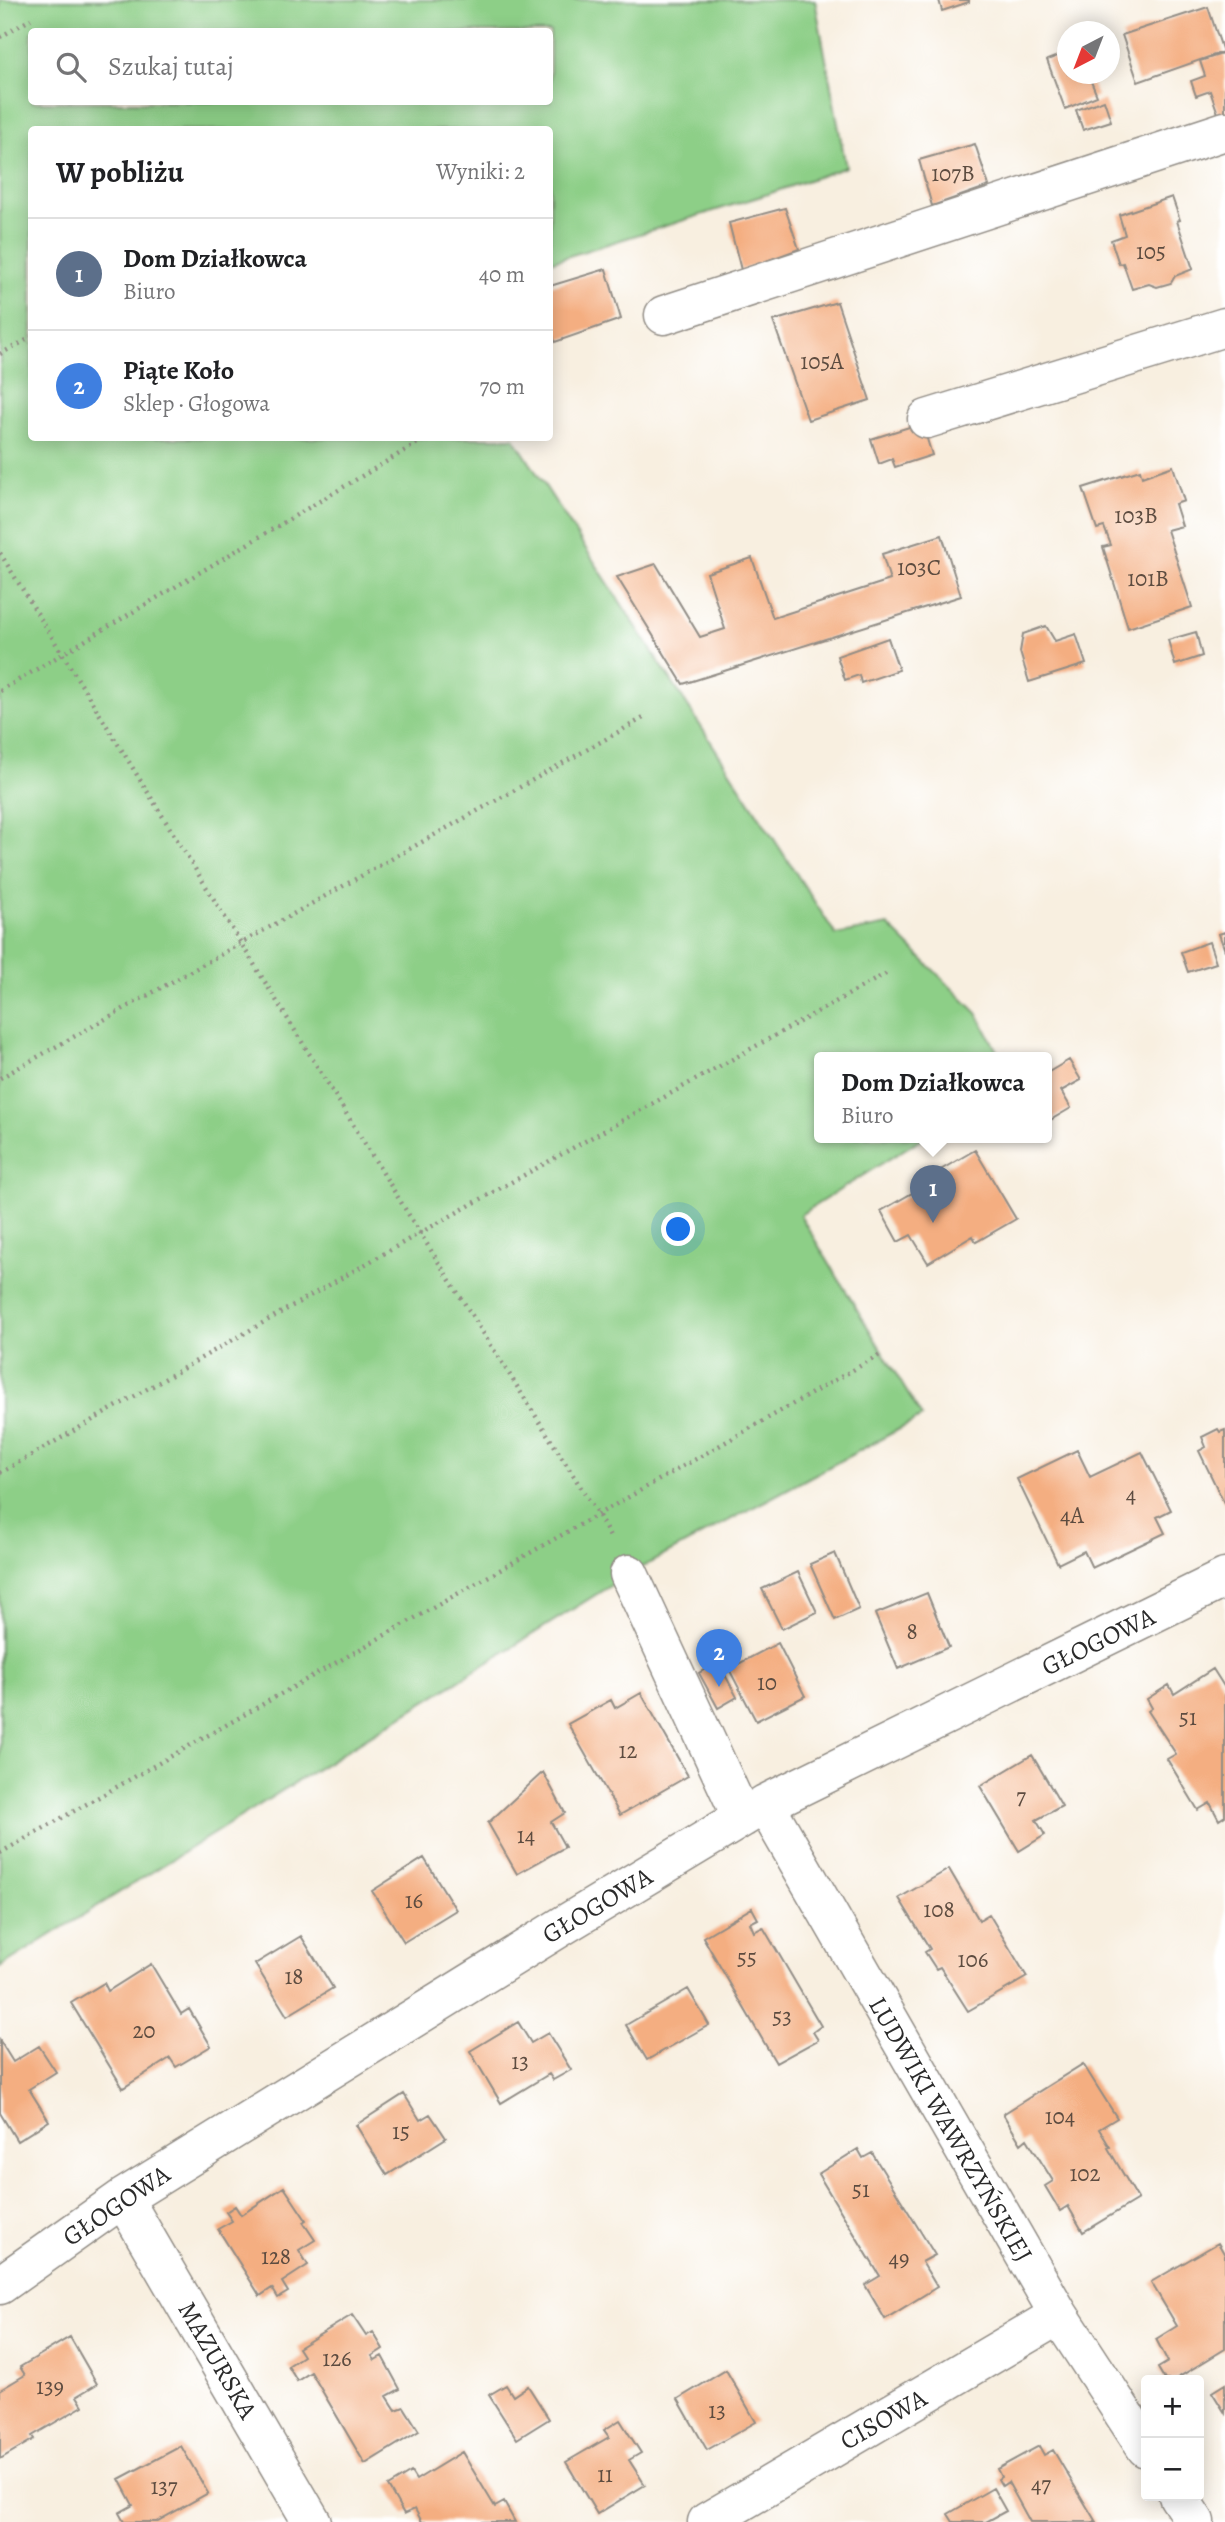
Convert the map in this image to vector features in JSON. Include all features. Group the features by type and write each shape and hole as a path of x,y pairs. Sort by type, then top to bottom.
{"street":[{"path":"664,315 1225,131"},
{"path":"927,419 1225,327"},
{"name":"LUDWIKI WAWRZYŃSKIEJ","path":"629,1574 754,1811 1059,2315 1141,2440"},
{"name":"GŁOGOWA","path":"0,2285 123,2198 564,1925 754,1811 1225,1578"},
{"name":"MAZURSKA","path":"123,2198 313,2522"},
{"name":"CISOWA","path":"707,2522 1059,2315"},
{"path":"1181,2501 1195,2522"}],"path":[{"path":"0,37 30,19"},
{"path":"0,354 28,339"},
{"path":"0,691 421,441"},
{"path":"0,553 243,942 420,1233 599,1516 629,1574"},
{"path":"0,1078 647,716"},
{"path":"0,1473 420,1233 889,972"},
{"path":"0,1853 883,1353"}],"green space":[{"path":"0,0 815,0 846,167 553,261 553,126 28,126 28,441 516,441 836,935 888,925 977,1013 997,1052 814,1052 814,1143 914,1143 800,1215 922,1417 629,1574 0,1967"}],"building":[{"path":"939,0 969,0 969,2 942,11"},
{"path":"1208,7 1223,52 1138,82 1122,35"},
{"path":"1225,53 1225,117 1220,119 1210,91 1196,96 1191,81 1205,76 1200,61"},
{"path":"1057,56 1057,84 1092,84 1097,96 1065,109 1047,60"},
{"path":"1104,100 1111,121 1083,130 1076,110"},
{"path":"975,144 989,186 932,206 919,160"},
{"path":"1172,197 1193,269 1175,276 1171,283 1157,287 1149,284 1132,289 1123,263 1119,264 1111,240 1125,235 1119,215"},
{"path":"785,208 799,249 741,270 729,223"},
{"path":"606,269 621,319 555,342 553,285"},
{"path":"837,302 870,400 808,420 773,321"},
{"path":"922,423 932,455 895,467 892,459 879,464 871,439"},
{"path":"1173,466 1184,501 1175,504 1182,526 1167,530 1192,607 1128,628 1103,547 1111,545 1104,527 1097,529 1083,488 1140,470 1142,477"},
{"path":"942,535 961,596 683,684 617,577 656,564 700,637 725,629 707,573 752,558 773,618 890,580 882,554"},
{"path":"1046,626 1055,641 1076,634 1086,664 1029,682 1020,652 1023,634"},
{"path":"1196,632 1202,656 1175,665 1168,640"},
{"path":"888,638 899,670 861,683 859,675 845,680 837,656"},
{"path":"1225,932 1225,951 1219,934"},
{"path":"1209,942 1216,963 1188,972 1181,952"},
{"path":"1069,1060 1081,1080 1061,1091 1071,1108 1052,1119 1052,1070"},
{"path":"975,1150 1016,1219 976,1242 973,1236 928,1263 911,1235 898,1242 881,1211 940,1177 937,1172"},
{"path":"1218,1429 1220,1432 1225,1430 1225,1505 1199,1451 1206,1447 1202,1437"},
{"path":"1077,1450 1090,1477 1142,1452 1171,1510 1157,1517 1165,1533 1092,1568 1084,1551 1058,1564 1017,1479"},
{"path":"835,1553 859,1609 835,1620 810,1564"},
{"path":"798,1572 817,1612 782,1629 762,1589"},
{"path":"927,1593 949,1647 898,1669 875,1614"},
{"path":"778,1643 805,1696 756,1721 729,1669"},
{"path":"718,1662 737,1697 718,1708 699,1673"},
{"path":"1213,1669 1225,1688 1225,1816 1219,1820 1210,1803 1198,1810 1167,1759 1176,1754 1148,1711 1152,1708 1147,1699 1169,1685 1174,1694"},
{"path":"641,1693 688,1776 620,1815 568,1724 611,1700 615,1708"},
{"path":"1032,1755 1062,1806 1036,1820 1045,1835 1019,1851 980,1786"},
{"path":"543,1772 565,1813 551,1822 565,1847 517,1874 488,1823"},
{"path":"424,1858 456,1910 404,1942 372,1891"},
{"path":"949,1869 979,1920 989,1914 1027,1977 968,2011 940,1967 936,1969 925,1952 930,1949 899,1898"},
{"path":"752,1908 758,1919 750,1923 754,1932 763,1927 821,2026 813,2032 818,2040 776,2063 703,1937"},
{"path":"301,1936 333,1988 287,2016 255,1964"},
{"path":"151,1964 181,2014 189,2009 211,2046 176,2067 170,2058 123,2088 71,2003 104,1983 108,1991"},
{"path":"688,1989 709,2025 647,2060 626,2025"},
{"path":"518,2022 531,2043 548,2033 571,2070 553,2080 549,2074 501,2103 470,2051"},
{"path":"0,2041 13,2062 39,2046 56,2072 29,2089 49,2121 17,2141 0,2113"},
{"path":"1083,2064 1117,2118 1099,2129 1138,2199 1083,2232 1068,2206 1060,2211 1045,2186 1053,2181 1027,2139 1021,2144 1003,2114"},
{"path":"404,2094 420,2120 430,2114 446,2138 387,2175 356,2125"},
{"path":"858,2149 863,2158 872,2153 935,2255 922,2262 937,2287 885,2319 865,2285 880,2276 818,2174"},
{"path":"284,2187 306,2220 303,2222 315,2240 299,2250 308,2265 282,2282 288,2292 278,2298 272,2288 260,2296 218,2229 232,2221 226,2212 235,2206 241,2215"},
{"path":"1218,2243 1225,2255 1225,2349 1182,2375 1162,2375 1158,2368 1168,2362 1156,2339 1177,2326 1151,2282"},
{"path":"352,2315 366,2336 373,2332 383,2349 372,2356 375,2360 382,2356 400,2389 387,2396 396,2410 404,2407 419,2431 365,2464 311,2372 297,2381 288,2366 303,2356 298,2348"},
{"path":"70,2337 97,2384 77,2396 83,2406 32,2436 34,2439 0,2459 0,2390 25,2375 20,2367"},
{"path":"726,2370 756,2422 707,2450 678,2399"},
{"path":"1225,2384 1225,2413 1212,2392"},
{"path":"506,2385 513,2396 528,2386 549,2419 517,2439 489,2395"},
{"path":"620,2420 641,2453 629,2460 645,2485 597,2514 566,2462 609,2437 604,2430"},
{"path":"181,2446 208,2493 156,2522 124,2522 119,2513 133,2505 119,2479"},
{"path":"1039,2446 1044,2455 1053,2450 1096,2522 1030,2522 1008,2482 1002,2486 997,2469"},
{"path":"462,2452 495,2507 504,2502 515,2522 422,2522 415,2509 404,2514 388,2486 411,2472 416,2480"},
{"path":"993,2488 1006,2511 986,2522 953,2522 948,2514"}],"place":[{"name":"Dom Działkowca","path":"933,1223"},
{"name":"Piąte Koło","path":"719,1687"}]}
